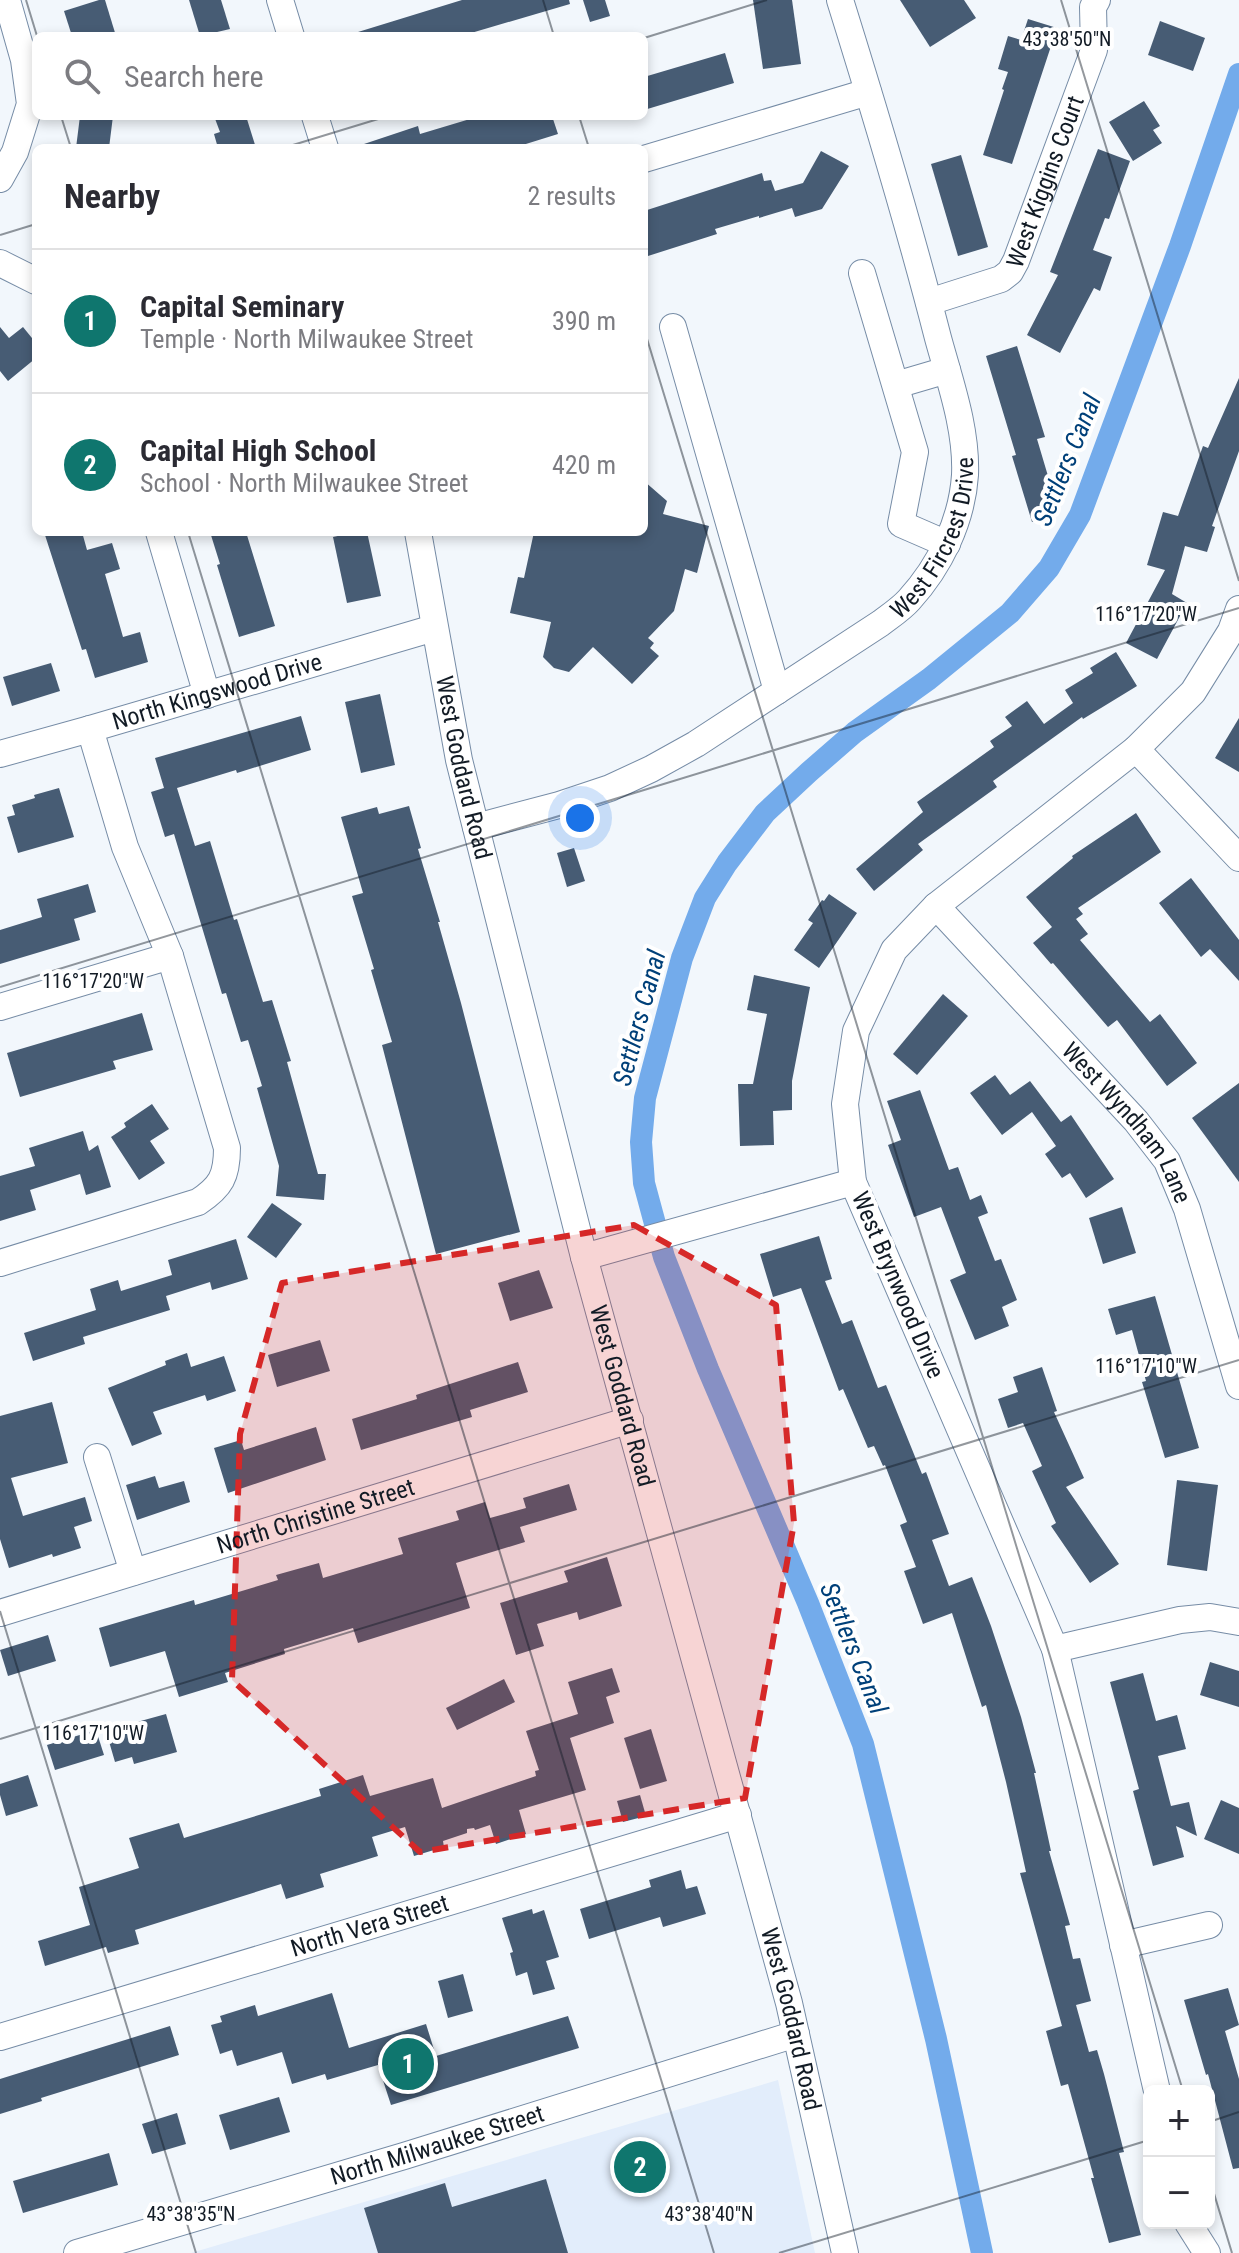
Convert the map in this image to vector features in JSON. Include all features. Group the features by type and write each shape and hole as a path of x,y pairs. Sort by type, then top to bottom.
{"street":[{"path":"0,179 15,152 30,104 24,60 7,0"},
{"name":"West Fircrest Drive","path":"476,827 610,788 696,744 907,603 947,544 959,509 965,474 960,419 929,302 840,0"},
{"path":"286,1 290,32"},
{"name":"West Kiggins Court","path":"929,302 1001,279 1010,272 1094,50 1095,4"},
{"path":"648,158 868,92"},
{"path":"316,120 324,144"},
{"path":"0,263 32,279"},
{"path":"862,273 915,452 901,524 947,544"},
{"path":"673,327 777,691"},
{"path":"896,385 947,370"},
{"path":"160,536 207,695"},
{"name":"West Goddard Road","path":"419,536 459,760 584,1257 789,2003 845,2253"},
{"name":"West Brynwood Drive","path":"1156,2085 1055,1649 853,1182 845,1104 856,1031 894,950 936,906 1136,749 1193,692 1231,631 1239,609"},
{"name":"North Kingswood Drive","path":"0,754 434,628"},
{"path":"0,1263 198,1202 221,1182 227,1166 227,1148 170,956 125,847 90,729"},
{"path":"1136,749 1239,858"},
{"name":"West Wyndham Lane","path":"936,906 1136,1121 1167,1161 1187,1209 1239,1386"},
{"path":"0,1007 170,956"},
{"path":"584,1257 853,1182"},
{"name":"North Christine Street","path":"0,1613 630,1420"},
{"path":"97,1457 133,1572"},
{"path":"1055,1649 1180,1620 1210,1617 1239,1622"},
{"name":"North Vera Street","path":"0,2037 738,1815"},
{"path":"1123,1945 1209,1925"},
{"name":"North Milwaukee Street","path":"77,2253 404,2156 796,2034"},
{"path":"1192,2229 1207,2253"}],"highlighted area":[{"path":"634,1225 776,1305 794,1523 745,1798 420,1852 232,1680 240,1434 282,1283"}],"shaded area":[{"path":"778,2080 815,2253 191,2253"}],"building":[{"path":"105,0 115,32 71,32 64,11"},
{"path":"189,0 221,0 230,29 199,32"},
{"path":"462,0 569,0 570,4 475,32 358,32"},
{"path":"583,0 605,0 610,16 590,22"},
{"path":"753,0 792,0 801,64 763,69"},
{"path":"900,0 964,0 976,18 930,47"},
{"path":"1028,19 1057,28 1012,164 983,155 1008,72 998,69 1008,36 1021,40"},
{"path":"1160,21 1205,38 1193,71 1148,55"},
{"path":"725,53 734,83 648,109 648,76"},
{"path":"1144,101 1160,126 1153,130 1162,143 1133,161 1109,122"},
{"path":"80,120 112,120 110,144 76,144"},
{"path":"216,120 247,120 255,144 217,144 214,134 220,132"},
{"path":"467,120 553,120 558,134 526,144 364,144 418,126 420,134"},
{"path":"1098,149 1130,161 1109,219 1105,218 1093,250 1112,257 1100,291 1094,288 1060,353 1027,335 1058,275 1050,272"},
{"path":"821,151 849,166 822,209 795,217 792,208 759,216 715,229 717,234 648,256 648,210 762,173 764,181 771,180 775,191 803,183"},
{"path":"961,155 988,247 958,256 931,164"},
{"path":"0,327 9,338 23,327 32,338 32,361 8,381 0,371"},
{"path":"1017,346 1045,437 1037,439 1059,513 1032,522 1012,456 1016,455 986,356"},
{"path":"1239,378 1239,451 1212,526 1215,527 1207,552 1185,546 1172,594 1187,603 1157,659 1126,643 1165,570 1147,565 1163,512 1178,516 1203,446 1208,448"},
{"path":"648,484 667,501 663,514 709,526 697,573 685,569 674,611 648,638 654,643 650,648 659,656 632,684 593,647 569,672 554,668 543,657 551,622 510,613 518,577 524,578 533,536 648,536"},
{"path":"45,536 83,536 87,550 112,543 120,569 105,574 123,637 140,632 148,662 95,678 86,649 82,650"},
{"path":"211,536 247,536 275,626 239,637 217,565 220,564"},
{"path":"368,536 381,596 347,603 333,537"},
{"path":"1116,652 1137,686 1082,717 993,781 997,787 918,844 923,850 874,891 856,869 923,812 917,802 994,747 990,741 1012,726 1005,717 1027,701 1044,724 1073,703 1065,690 1093,673 1090,668"},
{"path":"51,663 60,691 12,706 3,677"},
{"path":"380,694 395,765 361,773 345,702"},
{"path":"301,716 311,750 177,788 195,846 210,841 263,1002 272,1000 291,1061 287,1062 318,1174 326,1174 324,1200 276,1196 279,1166 257,1088 262,1086 248,1040 241,1042 226,993 222,994 174,834 165,837 151,792 164,788 155,758"},
{"path":"1239,718 1239,772 1215,758"},
{"path":"59,788 74,837 18,853 7,817 15,815 12,805"},
{"path":"409,806 520,1232 436,1254 382,1045 392,1042 352,896 363,893 341,817 377,807 379,814"},
{"path":"1136,813 1161,852 1078,908 1083,914 1076,919 1088,934 1080,940 1150,1022 1160,1014 1197,1063 1167,1086 1117,1020 1108,1027 1033,943 1052,927 1026,897 1072,856"},
{"path":"574,848 585,881 567,887 557,853"},
{"path":"1191,878 1239,940 1239,981 1210,949 1201,957 1159,903"},
{"path":"88,884 96,912 74,919 80,940 0,964 0,930 42,917 37,899"},
{"path":"829,894 857,913 819,968 794,950 813,923 808,920"},
{"path":"754,975 810,987 792,1081 792,1110 773,1111 774,1145 740,1146 738,1084 753,1084 767,1014 747,1010"},
{"path":"943,994 968,1016 917,1075 893,1054"},
{"path":"142,1013 153,1050 113,1061 116,1069 20,1097 7,1053"},
{"path":"995,1075 1010,1095 1030,1081 1061,1122 1071,1115 1114,1179 1086,1198 1070,1173 1062,1178 1045,1154 1056,1146 1032,1112 1002,1135 970,1093"},
{"path":"1239,1083 1239,1182 1192,1118"},
{"path":"920,1090 949,1170 958,1167 970,1200 981,1195 988,1213 978,1217 995,1261 1001,1259 1017,1300 1002,1307 1009,1326 975,1340 950,1280 966,1273 941,1207 914,1217 888,1145 901,1140 887,1101"},
{"path":"152,1104 169,1129 150,1141 165,1163 139,1180 111,1137 126,1127 124,1123"},
{"path":"83,1131 89,1151 98,1145 111,1187 86,1195 80,1174 30,1190 36,1210 0,1221 0,1176 35,1166 29,1148"},
{"path":"272,1203 302,1224 276,1258 247,1237"},
{"path":"1122,1207 1136,1253 1103,1264 1089,1218"},
{"path":"819,1236 832,1279 825,1281 842,1324 852,1320 878,1388 886,1385 922,1474 926,1472 949,1534 932,1540 949,1586 972,1577 1021,1717 1036,1773 1049,1851 1070,1925 1065,1926 1073,1959 1080,1958 1091,2001 1076,2005 1089,2052 1097,2050 1104,2074 1124,2152 1119,2153 1141,2235 1109,2243 1068,2084 1061,2086 1046,2031 1062,2026 1020,1873 1026,1872 1006,1782 986,1705 982,1707 952,1613 923,1624 904,1571 916,1567 900,1525 907,1522 885,1465 874,1446 868,1448 843,1389 839,1391 801,1288 773,1297 760,1254"},
{"path":"236,1239 248,1279 212,1290 210,1282 166,1296 170,1310 83,1337 85,1344 33,1361 24,1333 96,1310 90,1289 118,1280 121,1291 172,1275 168,1260"},
{"path":"539,1270 553,1308 510,1321 498,1283"},
{"path":"1155,1296 1199,1448 1165,1458 1142,1382 1146,1381 1132,1330 1116,1335 1108,1309"},
{"path":"320,1340 330,1371 277,1387 268,1355"},
{"path":"187,1353 191,1367 224,1356 236,1391 207,1401 205,1395 153,1412 162,1434 132,1446 108,1388 166,1365 165,1361"},
{"path":"518,1362 528,1392 470,1410 472,1417 361,1450 352,1419"},
{"path":"1042,1367 1057,1411 1054,1412 1084,1478 1066,1487 1119,1564 1090,1583 1051,1526 1056,1523 1032,1471 1042,1466 1023,1423 1008,1428 998,1399 1018,1392 1013,1377"},
{"path":"52,1402 68,1463 11,1478 23,1516 85,1497 92,1521 74,1527 81,1548 9,1568 0,1539 0,1416"},
{"path":"316,1427 326,1460 228,1493 214,1448 241,1440 244,1450"},
{"path":"155,1476 159,1488 184,1481 190,1502 137,1520 126,1485"},
{"path":"1177,1480 1218,1485 1207,1571 1167,1565"},
{"path":"569,1484 577,1510 520,1527 525,1542 456,1563 470,1608 358,1643 353,1628 284,1649 285,1654 225,1673 228,1682 179,1697 165,1651 110,1667 99,1628 194,1600 195,1605 278,1580 276,1575 319,1563 323,1578 403,1554 398,1538 459,1520 456,1511 485,1502 490,1518 526,1508 523,1498"},
{"path":"607,1557 622,1606 579,1620 577,1612 537,1624 544,1646 516,1655 500,1603 568,1582 564,1571"},
{"path":"48,1635 56,1661 8,1676 0,1650"},
{"path":"1210,1662 1239,1671 1239,1707 1200,1695"},
{"path":"612,1668 620,1692 606,1697 614,1723 570,1738 586,1790 519,1810 526,1834 496,1844 490,1825 467,1829 467,1833 443,1841 444,1847 414,1856 405,1827 372,1837 378,1856 320,1874 324,1887 286,1899 281,1884 135,1930 139,1944 108,1953 106,1947 45,1966 38,1941 90,1925 79,1887 139,1868 129,1838 179,1823 184,1838 321,1796 319,1789 363,1775 370,1796 433,1778 442,1808 536,1776 535,1771 539,1770 526,1731 578,1714 568,1682"},
{"path":"1143,1673 1156,1721 1177,1715 1186,1749 1158,1756 1171,1806 1189,1802 1197,1836 1176,1826 1184,1857 1153,1866 1133,1791 1139,1789 1110,1682"},
{"path":"504,1679 515,1702 457,1730 446,1708"},
{"path":"166,1714 177,1752 134,1764 132,1757 115,1762 108,1738 139,1728 137,1722"},
{"path":"651,1729 667,1781 640,1789 624,1738"},
{"path":"96,1730 104,1755 55,1770 47,1745"},
{"path":"28,1775 38,1806 6,1816 0,1784"},
{"path":"640,1795 646,1816 623,1822 617,1801"},
{"path":"1221,1800 1239,1808 1239,1854 1204,1839"},
{"path":"681,1870 686,1889 697,1886 706,1914 663,1927 660,1917 589,1939 580,1909 651,1887 649,1880"},
{"path":"532,1909 533,1914 544,1910 559,1957 546,1961 555,1989 533,1995 527,1972 516,1976 510,1953 513,1952 502,1918"},
{"path":"463,1974 473,2011 448,2018 438,1981"},
{"path":"1228,1988 1239,2025 1225,2031 1239,2079 1239,2168 1233,2169 1215,2101 1215,2085 1211,2085 1206,2075 1184,2000"},
{"path":"332,1993 349,2048 426,2024 436,2056 568,2016 579,2048 391,2105 378,2065 327,2080 325,2074 292,2084 282,2052 237,2066 232,2050 220,2054 211,2025 222,2022 220,2016 255,2005 258,2016"},
{"path":"170,2026 179,2055 0,2114 0,2079"},
{"path":"279,2097 290,2132 230,2150 219,2115"},
{"path":"177,2113 186,2144 152,2154 142,2124"},
{"path":"109,2153 118,2185 23,2213 13,2181"},
{"path":"546,2179 568,2253 378,2253 364,2208 445,2183 452,2207"}],"waterway":[{"name":"Settlers Canal","path":"982,2253 936,2039 863,1744 808,1603 708,1369 664,1257 644,1183 641,1142 645,1098 682,958 705,898 727,863 765,813 809,772 855,732 929,679 1010,613 1049,568 1080,515 1180,246 1239,74"}],"place":[{"name":"Capital Seminary","path":"408,2064"},
{"name":"Capital High School","path":"640,2167"}]}
